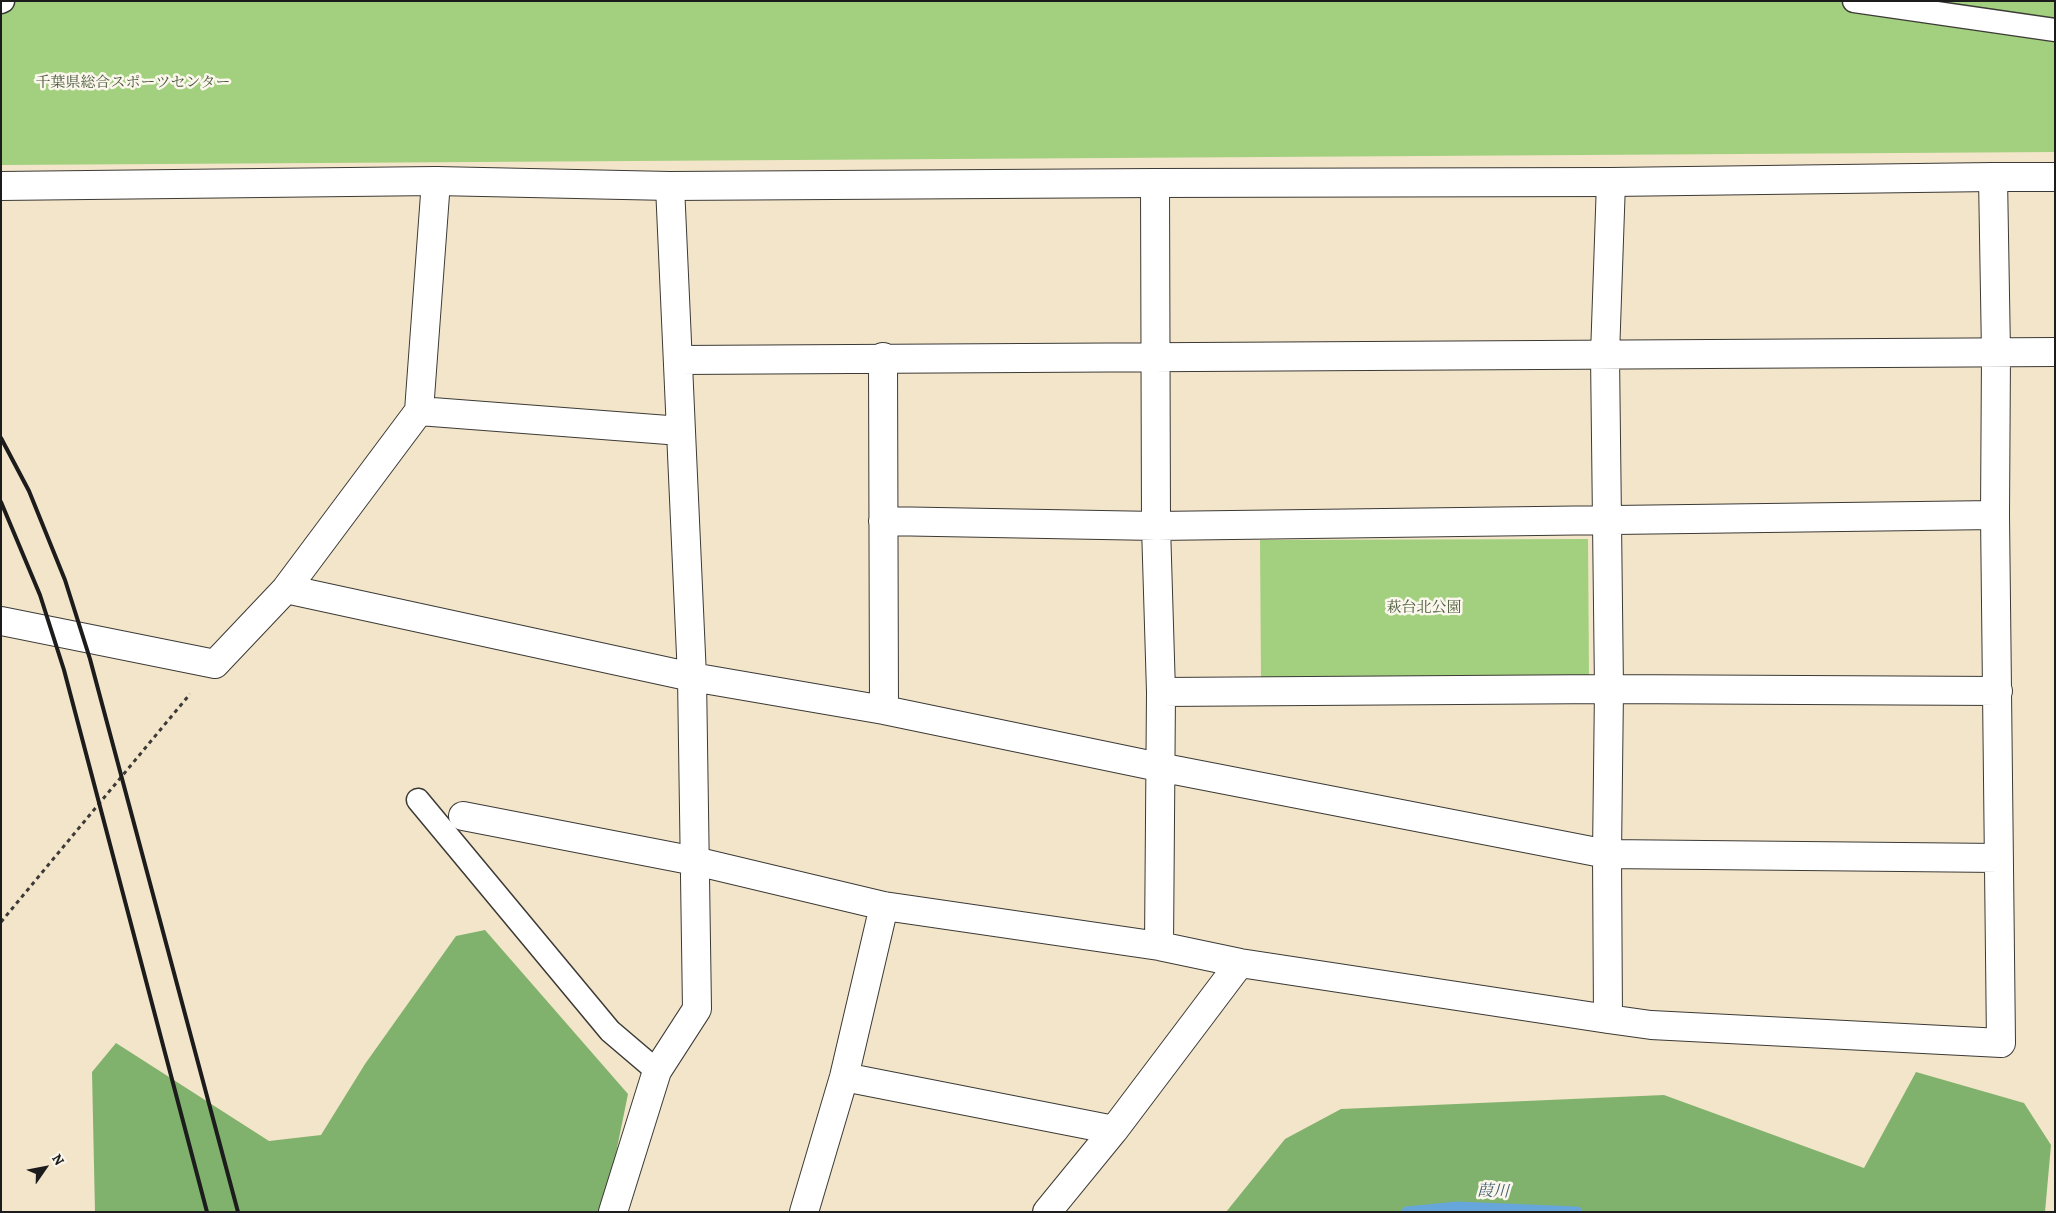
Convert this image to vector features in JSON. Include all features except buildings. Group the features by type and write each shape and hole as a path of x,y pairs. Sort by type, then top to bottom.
{"street":[{"path":"463,816 695,861 884,906 1159,946 1240,963 1608,1019 1651,1025 2001,1043 1993,177"},
{"path":"1,186 436,181 670,186 1155,182 1612,182 2055,177"},
{"path":"1,621 215,664 286,589 419,411 436,181"},
{"path":"1155,182 1156,526 1161,692 1159,946"},
{"path":"1608,1019 1609,688 1605,355 1612,182"},
{"path":"613,1212 657,1072 697,1008 692,677 670,186"},
{"path":"679,360 883,357 2055,352"},
{"path":"883,357 884,710"},
{"path":"419,411 681,431"},
{"path":"883,521 1156,526 1995,515"},
{"path":"286,589 692,677 884,710 1607,854 1999,858"},
{"path":"1161,692 1609,688 1998,691"},
{"path":"804,1212 844,1077 884,906"},
{"path":"1047,1212 1114,1130 1240,963"},
{"path":"844,1077 1114,1130"}],"lane":[{"path":"1854,1 2055,30"},
{"path":"418,800 610,1031 657,1072"}],"path":[{"path":"1,922 215,664"}],"green space":[{"name":"千葉県総合スポーツセンター","path":"1,1 2055,1 2055,152 1,165"},
{"name":"萩台北公園","path":"1588,539 1589,677 1261,678 1260,540"},
{"path":"485,930 628,1094 604,1212 95,1212 92,1072 116,1043 269,1141 321,1135 365,1064 456,936"},
{"path":"1916,1072 2024,1103 2051,1145 2045,1212 1226,1212 1285,1139 1341,1109 1664,1095 1864,1168"}],"waterway":[{"name":"葭川","path":"1407,1212 1457,1207 1577,1212"}],"railway":[{"path":"1,438 29,491 65,580 90,659 238,1212"},
{"path":"1,502 40,595 64,670 207,1212"}]}
